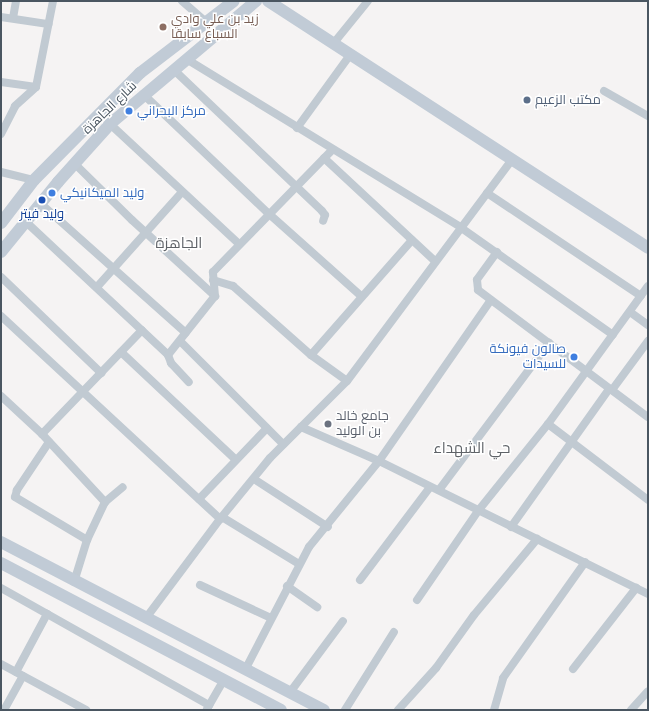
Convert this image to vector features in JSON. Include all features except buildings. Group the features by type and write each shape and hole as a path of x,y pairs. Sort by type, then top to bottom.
{"street":[{"path":"12,18 16,1"},
{"path":"1,134 3,122 15,106 36,87 53,1"},
{"path":"182,1 207,23"},
{"name":"شارع الجاهزة","path":"1,222 34,180 140,73 234,1"},
{"name":"شارع الجاهزة","path":"1,252 40,203 110,124 143,94 188,60 256,1"},
{"path":"268,1 648,248"},
{"path":"333,44 368,1"},
{"path":"1,17 48,24"},
{"path":"297,128 350,55"},
{"path":"188,60 332,150 460,227 612,335"},
{"path":"174,70 325,215 323,221"},
{"path":"1,82 36,87"},
{"path":"604,91 648,116"},
{"path":"143,94 268,213 361,296"},
{"path":"110,124 239,244"},
{"path":"88,125 100,136"},
{"path":"168,355 215,296 213,272 268,213 332,150"},
{"path":"324,158 435,261"},
{"path":"146,618 221,518 283,444 347,381 460,227 512,160"},
{"path":"75,164 145,232 215,296"},
{"path":"1,172 34,180"},
{"path":"96,286 182,192"},
{"path":"487,193 641,296"},
{"path":"40,203 186,333"},
{"path":"25,221 168,355 171,363 189,382"},
{"path":"311,354 412,240"},
{"path":"497,252 476,283 478,290 648,417"},
{"path":"1,277 101,373"},
{"path":"214,280 233,286 311,354 347,381"},
{"path":"417,600 478,512 548,424 648,286"},
{"path":"245,670 287,586 309,547 328,527 379,461 491,300"},
{"path":"630,312 648,325"},
{"path":"1,316 198,499 221,518 299,564"},
{"path":"42,434 142,330"},
{"path":"180,341 283,444"},
{"path":"511,527 572,442 648,342"},
{"path":"439,490 549,343"},
{"path":"121,352 235,459"},
{"path":"1,396 42,434 105,502"},
{"path":"548,424 648,500"},
{"path":"301,427 379,461 430,487 439,490 478,512 585,562 648,594"},
{"path":"198,499 235,459 267,428"},
{"path":"49,442 17,490 15,497 87,540"},
{"path":"254,479 328,527"},
{"path":"74,582 87,540 105,502 123,487"},
{"path":"360,580 430,487"},
{"path":"398,710 436,668 474,615 537,539"},
{"path":"1,542 74,582 245,670 291,691 324,710"},
{"path":"494,710 503,678 585,562"},
{"path":"1,563 281,710"},
{"path":"200,585 271,618"},
{"path":"287,586 318,607"},
{"path":"1,588 208,708 224,680"},
{"path":"573,670 636,588"},
{"path":"4,710 47,614"},
{"path":"291,691 343,621"},
{"path":"345,710 394,632"},
{"path":"1,664 86,710"},
{"path":"631,710 648,691"}],"place":[{"name":"زيد بن علي وادي السباع سابقا","path":"163,27"},
{"name":"مكتب الزعيم","path":"527,100"},
{"name":"مركز البحراني","path":"129,111"},
{"name":"وليد الميكانيكي","path":"52,193"},
{"name":"وليد فيتر","path":"42,200"},
{"name":"صالون فيونكة للسيدات","path":"574,357"},
{"name":"جامع خالد بن الوليد","path":"328,424"}],"district":[{"name":"الجاهزة","path":"179,244"},
{"name":"حي الشهداء","path":"472,449"}]}
